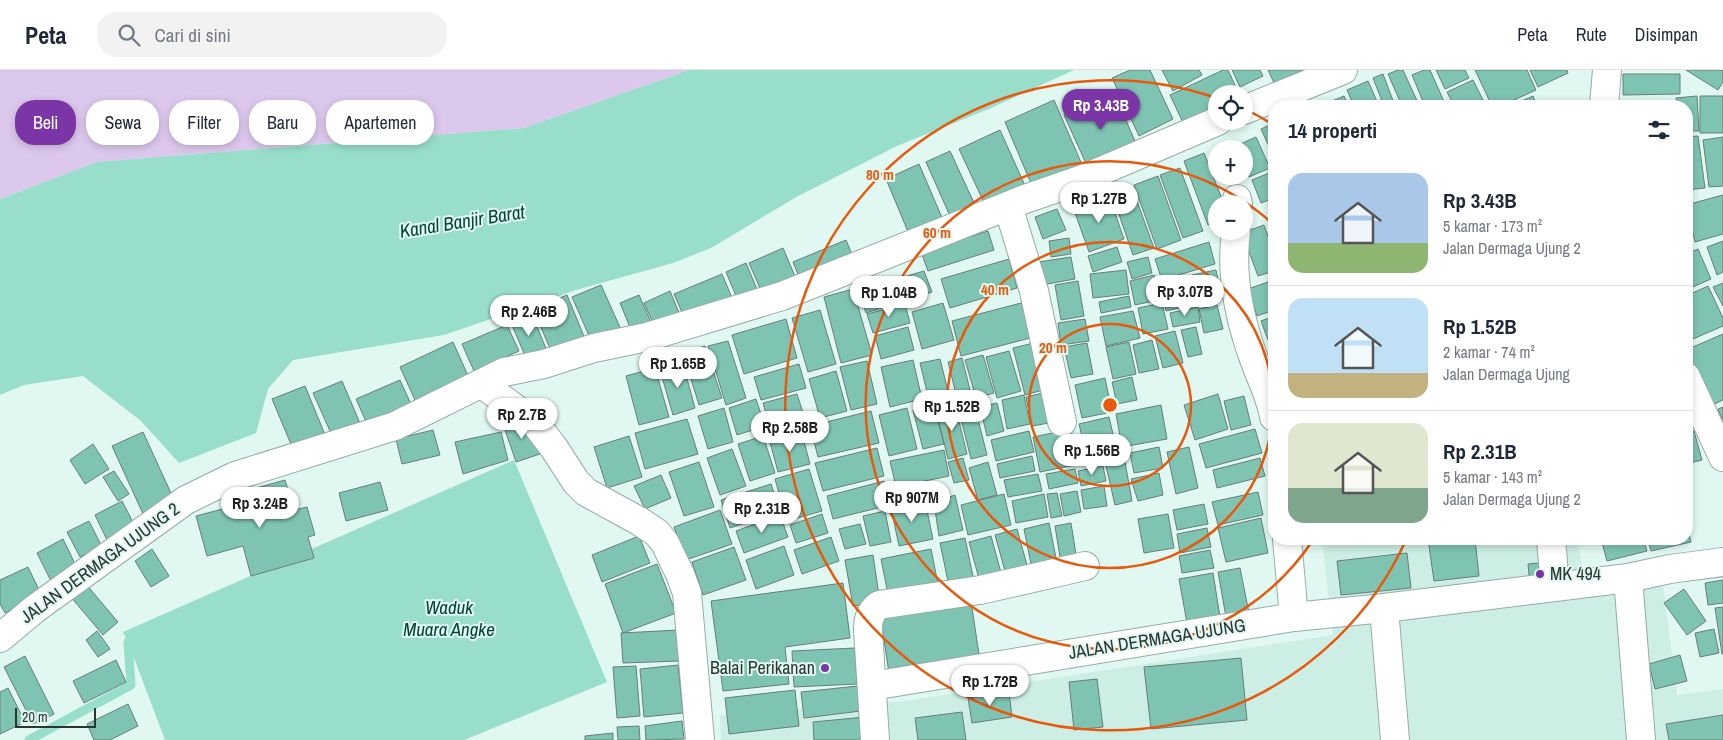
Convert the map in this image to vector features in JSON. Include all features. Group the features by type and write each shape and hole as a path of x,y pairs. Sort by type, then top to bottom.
{"street":[{"path":"1269,100 1343,70"},
{"path":"1604,100 1607,70"},
{"path":"1253,106 1268,100"},
{"name":"JALAN DERMAGA UJUNG 2","path":"0,638 36,608 186,500 235,476 395,426 504,372 544,364 594,348 647,337 782,296 1008,206 1080,180 1208,125"},
{"path":"1008,206 1034,291 1062,422"},
{"path":"1235,240 1234,286 1254,359 1268,397"},
{"path":"482,384 535,423 576,482 586,492 639,521 657,533 665,543 687,593 700,740"},
{"path":"1693,392 1723,457"},
{"path":"1288,545 1294,616"},
{"path":"1552,545 1555,586"},
{"name":"JALAN DERMAGA UJUNG","path":"872,686 1294,616 1384,608 1628,578 1670,569 1723,562"},
{"path":"875,740 868,622 874,609 879,605 980,590 1085,566"},
{"path":"1628,578 1641,740"},
{"path":"1384,608 1395,740"}],"shaded area":[{"path":"0,70 689,70 524,128 434,135 434,100 326,100 326,144 316,145 316,100 249,100 249,145 310,145 97,162 0,199"},
{"path":"1323,545 1579,545 1586,596 1663,585 1677,695 1723,689 1723,740 721,740 720,716 905,701 1333,635"}],"water":[{"name":"Kanal Banjir Barat","path":"689,70 1074,70 991,108 897,146 798,196 711,248 673,263 576,290 444,335 293,360 268,389 256,433 179,463 141,421 83,376 24,385 0,395 0,199 97,162 326,144 434,145 434,135 524,128"},
{"name":"Waduk Muara Angke","path":"514,460 607,682 464,740 165,740 123,632"}],"building":[{"path":"1130,70 1150,70 1173,119 1139,136 1112,78"},
{"path":"1162,70 1199,70 1202,75 1173,91"},
{"path":"1223,70 1228,70 1235,85 1208,85 1208,119 1186,129 1170,95"},
{"path":"1232,70 1260,70 1263,76 1244,85 1239,85"},
{"path":"1268,70 1306,70 1275,85"},
{"path":"1403,70 1417,100 1399,100 1388,74"},
{"path":"1424,70 1430,70 1443,100 1422,100 1412,75"},
{"path":"1436,70 1465,70 1469,78 1445,89"},
{"path":"1475,70 1527,70 1536,90 1514,100 1489,100"},
{"path":"1530,70 1567,70 1568,73 1538,87"},
{"path":"1686,70 1722,70 1723,82 1718,90"},
{"path":"1383,74 1393,100 1382,100 1373,78"},
{"path":"1623,74 1680,74 1680,94 1623,95"},
{"path":"1473,80 1483,100 1451,100 1447,92"},
{"path":"1368,81 1376,100 1351,100 1347,90"},
{"path":"1114,93 1138,148 1089,170 1064,115"},
{"path":"1344,96 1346,100 1334,100"},
{"path":"1533,96 1535,100 1524,100"},
{"path":"1697,96 1699,131 1693,131 1693,100 1676,100 1676,98"},
{"path":"1700,96 1723,96 1723,133 1700,133"},
{"path":"1054,100 1083,167 1033,188 1005,122"},
{"path":"1268,126 1268,144 1261,129"},
{"path":"1000,130 1027,190 987,209 959,149"},
{"path":"1693,136 1698,136 1705,188 1693,189"},
{"path":"1256,137 1268,164 1268,169 1253,175 1253,140 1249,140"},
{"path":"1723,137 1723,186 1709,187 1703,140"},
{"path":"950,151 975,205 950,216 926,162"},
{"path":"1204,153 1208,163 1208,185 1217,185 1220,195 1208,195 1208,225 1184,161"},
{"path":"919,164 943,220 909,234 886,179"},
{"path":"1180,168 1203,231 1183,238 1160,175"},
{"path":"1268,173 1268,200 1261,203 1253,180"},
{"path":"1158,176 1181,240 1157,249 1134,185"},
{"path":"1133,190 1154,248 1133,255 1113,197"},
{"path":"1723,195 1723,234 1695,242 1693,234 1693,203"},
{"path":"1109,196 1124,239 1089,252 1074,210"},
{"path":"1057,209 1066,230 1043,239 1035,217"},
{"path":"1264,225 1268,236 1268,273 1258,276 1245,240 1253,240 1253,229"},
{"path":"988,231 994,250 928,271 921,252"},
{"path":"1069,238 1071,254 1051,257 1049,241"},
{"path":"846,240 853,257 800,279 793,262"},
{"path":"1723,241 1723,272 1717,275 1707,247"},
{"path":"1209,242 1215,264 1162,280 1155,259"},
{"path":"1117,247 1122,262 1093,272 1088,256"},
{"path":"783,248 797,281 763,295 749,263"},
{"path":"1698,249 1711,279 1693,287 1693,251"},
{"path":"1071,257 1075,279 1042,285 1038,262"},
{"path":"1148,257 1152,273 1132,279 1127,262"},
{"path":"1009,259 1017,288 950,308 941,279"},
{"path":"746,263 759,294 739,303 726,272"},
{"path":"1126,270 1129,294 1093,298 1090,274"},
{"path":"1216,270 1222,299 1198,304 1192,275"},
{"path":"924,271 932,292 866,313 859,290"},
{"path":"722,274 732,298 685,319 674,294"},
{"path":"1154,275 1159,300 1135,305 1130,281"},
{"path":"1189,276 1196,304 1166,311 1160,282"},
{"path":"1078,281 1084,316 1061,320 1055,285"},
{"path":"1268,282 1268,312 1257,316 1248,289"},
{"path":"1723,283 1723,306 1713,287"},
{"path":"601,285 623,334 594,347 572,297"},
{"path":"1708,286 1723,318 1723,326 1693,339 1693,293"},
{"path":"853,289 872,355 841,363 824,297"},
{"path":"670,291 682,320 657,331 644,303"},
{"path":"567,295 588,346 555,360 533,309"},
{"path":"639,295 654,329 634,337 620,303"},
{"path":"1129,296 1131,307 1101,313 1099,302"},
{"path":"1025,302 1034,337 961,356 952,321"},
{"path":"943,303 954,340 922,349 912,312"},
{"path":"1162,303 1168,329 1143,334 1138,308"},
{"path":"905,304 910,323 873,333 867,314"},
{"path":"1217,305 1223,329 1204,333 1199,309"},
{"path":"1198,307 1200,322 1173,327 1170,313"},
{"path":"530,309 549,356 529,365 509,318"},
{"path":"820,310 836,364 808,372 792,318"},
{"path":"1133,311 1140,338 1106,346 1100,317"},
{"path":"1268,318 1268,340 1261,321"},
{"path":"786,319 797,358 744,374 732,335"},
{"path":"1085,319 1089,341 1061,345 1058,323"},
{"path":"507,325 519,351 474,371 462,344"},
{"path":"908,327 914,350 881,359 875,336"},
{"path":"1196,327 1202,354 1188,357 1181,330"},
{"path":"1175,331 1183,363 1163,368 1155,336"},
{"path":"1723,334 1723,400 1708,407 1693,373 1693,347"},
{"path":"1152,340 1159,369 1139,373 1133,345"},
{"path":"728,341 746,398 726,405 708,346"},
{"path":"1042,341 1054,387 1025,395 1013,348"},
{"path":"453,342 473,387 420,411 400,367"},
{"path":"1129,342 1136,374 1113,379 1106,347"},
{"path":"1087,343 1093,374 1071,378 1064,347"},
{"path":"705,346 722,398 699,405 683,353"},
{"path":"1009,351 1021,391 997,398 986,357"},
{"path":"983,355 994,393 976,398 965,360"},
{"path":"962,358 972,398 958,402 948,362"},
{"path":"940,359 949,395 929,400 920,363"},
{"path":"913,360 922,399 890,407 881,367"},
{"path":"867,361 877,404 851,410 840,367"},
{"path":"683,364 695,408 673,415 660,370"},
{"path":"799,364 806,388 761,400 754,377"},
{"path":"655,368 669,417 639,425 626,376"},
{"path":"836,371 847,411 820,418 809,379"},
{"path":"1132,377 1137,400 1117,404 1112,382"},
{"path":"1105,378 1112,412 1082,418 1075,385"},
{"path":"400,380 415,413 371,433 356,399"},
{"path":"342,381 362,428 334,440 313,393"},
{"path":"305,386 328,442 296,456 272,399"},
{"path":"1043,393 1049,423 1032,426 1026,397"},
{"path":"797,394 807,425 772,435 763,403"},
{"path":"1218,394 1228,429 1195,440 1184,405"},
{"path":"1024,395 1030,424 1007,429 1002,400"},
{"path":"1244,396 1251,425 1231,430 1224,401"},
{"path":"756,399 765,426 737,435 729,408"},
{"path":"997,403 1004,431 987,436 980,407"},
{"path":"934,405 944,444 923,449 913,410"},
{"path":"955,405 967,454 948,459 936,411"},
{"path":"1161,405 1167,439 1122,447 1116,414"},
{"path":"975,407 987,455 971,459 959,411"},
{"path":"1723,407 1723,421 1718,409"},
{"path":"724,408 733,442 708,449 698,416"},
{"path":"907,408 917,449 889,456 879,415"},
{"path":"871,411 879,443 818,457 810,426"},
{"path":"1109,417 1113,434 1083,441 1079,424"},
{"path":"528,419 540,454 516,462 504,427"},
{"path":"687,419 698,454 645,469 635,433"},
{"path":"1255,429 1262,453 1206,468 1199,444"},
{"path":"433,430 440,455 402,464 396,439"},
{"path":"1067,430 1075,465 1040,472 1033,437"},
{"path":"1029,431 1034,452 996,461 991,440"},
{"path":"1693,431 1702,460 1693,462"},
{"path":"143,432 175,502 144,516 112,446"},
{"path":"501,432 508,460 463,474 455,442"},
{"path":"802,434 810,464 778,472 770,442"},
{"path":"629,436 642,477 607,488 594,447"},
{"path":"763,436 775,473 750,481 738,444"},
{"path":"1110,439 1114,457 1084,464 1080,445"},
{"path":"93,444 109,469 85,484 70,460"},
{"path":"1159,447 1163,468 1134,473 1130,453"},
{"path":"1189,447 1198,488 1176,494 1167,452"},
{"path":"877,448 884,476 823,491 815,463"},
{"path":"732,449 746,486 720,495 707,458"},
{"path":"944,450 949,476 896,487 890,461"},
{"path":"1032,456 1035,471 1000,478 997,464"},
{"path":"963,458 969,480 954,483 948,462"},
{"path":"1260,458 1265,476 1217,488 1213,470"},
{"path":"699,462 714,507 684,516 669,472"},
{"path":"988,462 997,495 978,500 969,468"},
{"path":"1125,462 1132,501 1115,505 1106,466"},
{"path":"1103,466 1106,481 1081,486 1078,471"},
{"path":"809,469 822,511 787,521 775,479"},
{"path":"1075,469 1078,483 1049,489 1046,474"},
{"path":"114,471 129,494 118,501 103,477"},
{"path":"1159,473 1163,495 1138,501 1131,479"},
{"path":"1038,474 1042,491 1008,497 1004,480"},
{"path":"661,475 671,498 645,509 634,486"},
{"path":"285,480 291,500 280,503 283,513 307,507 315,535 308,537 314,558 251,576 243,546 207,556 196,516 234,506 231,495"},
{"path":"884,481 890,505 833,519 827,496"},
{"path":"380,482 388,510 346,521 339,493"},
{"path":"771,484 780,511 730,528 721,500"},
{"path":"1104,486 1107,506 1084,509 1081,490"},
{"path":"1077,491 1081,512 1064,516 1060,494"},
{"path":"1258,492 1263,515 1218,525 1212,502"},
{"path":"1057,493 1062,516 1051,518 1047,494"},
{"path":"1004,494 1011,525 968,535 961,505"},
{"path":"1044,494 1048,517 1016,523 1012,501"},
{"path":"955,495 963,530 939,536 934,503"},
{"path":"122,501 135,526 107,540 95,515"},
{"path":"925,501 933,539 899,546 891,508"},
{"path":"1204,504 1208,524 1177,530 1173,510"},
{"path":"720,510 732,544 686,560 674,527"},
{"path":"885,511 891,542 870,546 863,516"},
{"path":"822,514 828,533 796,543 790,525"},
{"path":"1168,514 1174,548 1144,553 1138,519"},
{"path":"780,515 788,537 744,553 736,531"},
{"path":"1261,518 1268,553 1226,562 1218,528"},
{"path":"89,521 102,547 80,557 67,532"},
{"path":"1049,523 1058,568 1033,574 1024,529"},
{"path":"1071,523 1077,561 1061,563 1055,526"},
{"path":"860,524 866,544 845,549 839,529"},
{"path":"1207,528 1211,547 1180,553 1177,534"},
{"path":"1017,529 1030,576 1008,582 995,535"},
{"path":"639,536 650,563 602,582 592,555"},
{"path":"991,536 1003,580 981,586 969,542"},
{"path":"831,537 839,561 802,574 794,550"},
{"path":"965,538 975,586 950,591 940,543"},
{"path":"63,539 78,570 52,583 37,553"},
{"path":"1429,545 1476,545 1479,576 1434,581"},
{"path":"1603,545 1645,545 1647,551 1607,561"},
{"path":"1650,545 1678,545 1651,551"},
{"path":"784,546 794,575 756,589 746,560"},
{"path":"734,547 746,580 703,595 692,562"},
{"path":"152,549 169,576 151,587 135,561"},
{"path":"931,549 939,589 889,599 881,559"},
{"path":"1210,550 1214,568 1182,573 1179,556"},
{"path":"1407,553 1411,588 1341,595 1337,561"},
{"path":"873,555 880,602 853,606 845,560"},
{"name":"MK 494","path":"1549,562 1552,584 1530,586 1528,564"},
{"path":"657,564 676,613 623,633 605,584"},
{"path":"28,567 41,594 5,613 0,604 0,580"},
{"path":"1240,568 1249,613 1226,617 1218,572"},
{"path":"1213,573 1220,617 1187,623 1179,579"},
{"path":"1723,580 1723,603 1708,605 1705,583"},
{"path":"85,583 118,622 103,635 70,596"},
{"path":"843,583 850,638 785,647 789,684 723,691 711,601"},
{"path":"1684,589 1706,621 1687,635 1664,603"},
{"path":"971,601 980,661 889,673 880,613"},
{"path":"1723,607 1723,654 1722,654 1715,608"},
{"path":"1714,629 1719,653 1700,657 1695,633"},
{"path":"679,630 680,661 623,663 621,633"},
{"path":"97,631 110,649 98,657 86,640"},
{"name":"Balai Perikanan","path":"855,648 857,684 794,687 792,651"},
{"path":"1680,655 1687,681 1655,689 1649,664"},
{"path":"25,656 54,714 33,724 4,667"},
{"path":"1241,658 1247,720 1151,729 1144,667"},
{"path":"116,660 126,682 84,703 73,681"},
{"path":"678,665 683,713 644,717 640,669"},
{"path":"636,666 640,716 617,718 613,667"},
{"path":"1097,679 1103,727 1074,730 1069,682"},
{"path":"867,685 869,710 804,718 801,692"},
{"path":"8,688 25,722 0,734 0,692"},
{"path":"795,690 799,726 729,734 725,698"},
{"path":"1009,692 1012,717 972,723 968,698"},
{"path":"128,704 138,726 110,740 94,740 87,724"},
{"path":"962,712 966,740 918,740 915,718"},
{"path":"1723,715 1723,740 1669,740 1666,724"},
{"path":"865,717 868,740 814,740 813,722"},
{"path":"682,721 684,739 646,740 645,726"},
{"path":"639,726 640,740 618,740 617,727"},
{"path":"613,733 613,740 585,740 585,736"}],"waterway":[{"path":"29,740 131,685 128,642"}],"place":[{"name":"MK 494","path":"1540,574"},
{"name":"Balai Perikanan","path":"825,668"}]}
